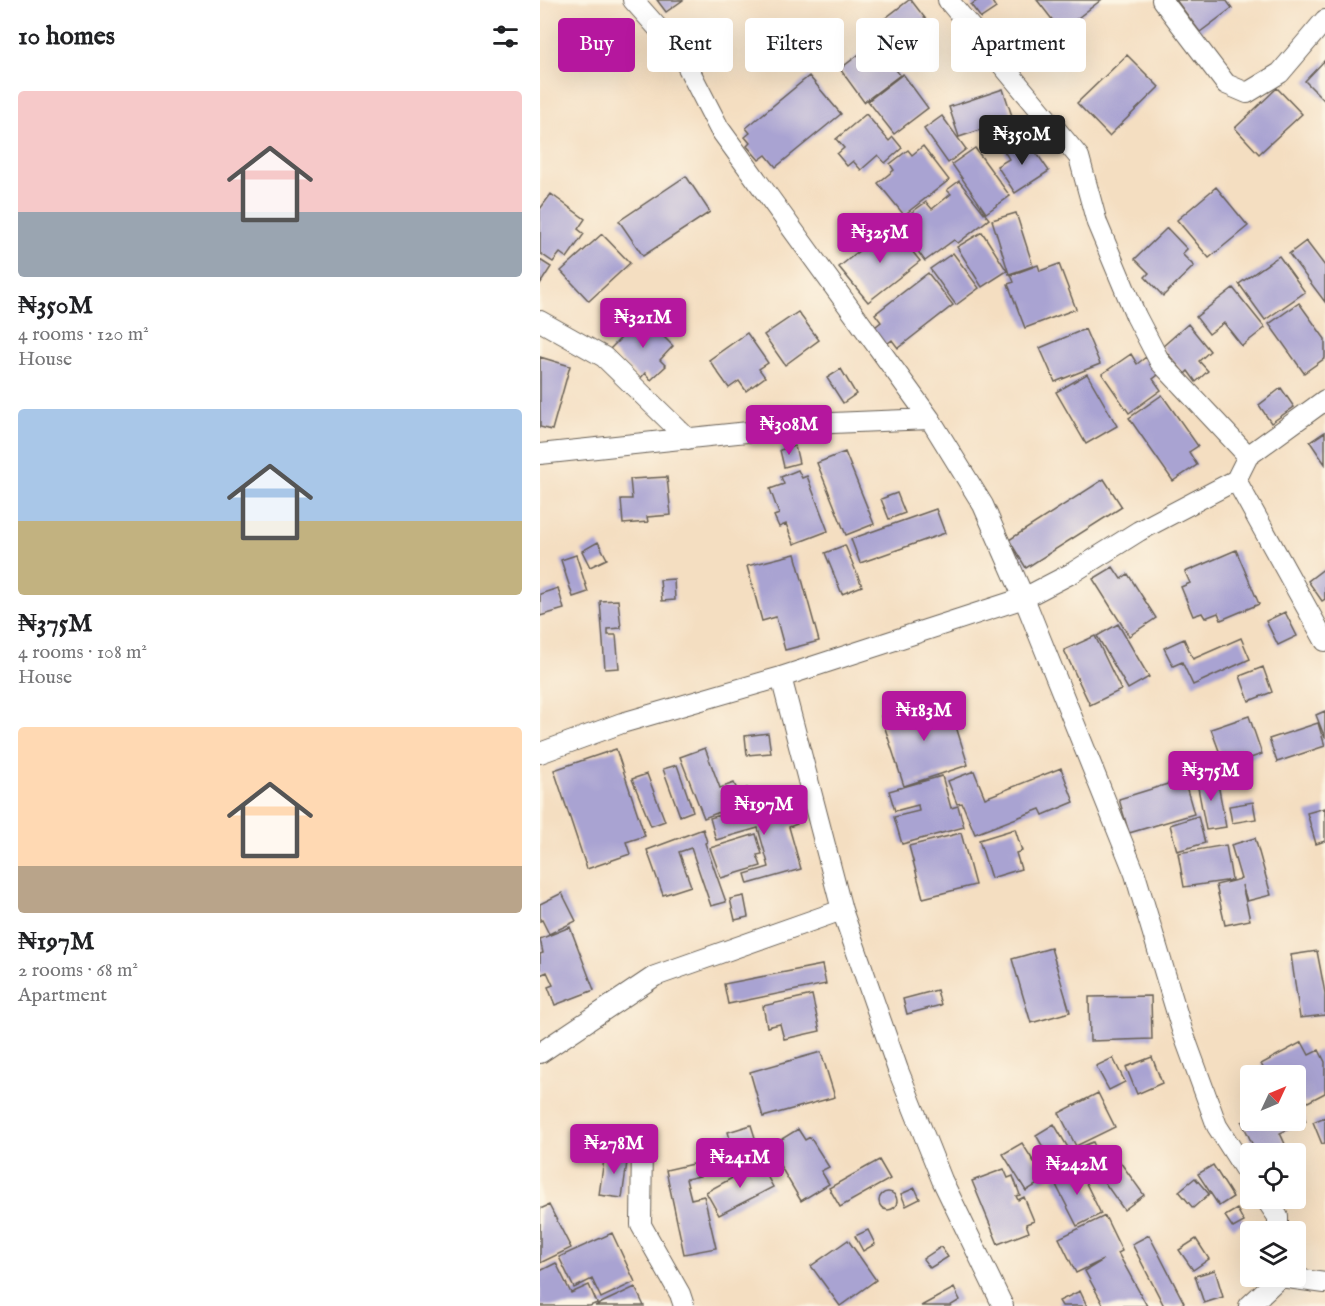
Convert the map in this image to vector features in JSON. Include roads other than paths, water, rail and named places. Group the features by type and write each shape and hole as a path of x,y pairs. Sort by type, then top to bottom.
{"street":[{"path":"633,0 681,54 719,128 930,419 983,505 1024,598 1135,874 1197,1074 1217,1126 1240,1162"},
{"path":"948,0 1078,157 1097,223 1136,316 1160,362 1248,456"},
{"path":"1162,0 1226,84 1247,93 1280,73 1325,20"},
{"path":"540,321 604,357 688,439"},
{"path":"540,753 622,723 781,677 1024,598 1072,573 1139,531 1236,480 1248,456 1325,400"},
{"path":"540,454 832,423 930,419"},
{"path":"1236,480 1325,641"},
{"path":"781,677 843,910 898,1070 938,1169 1003,1306"},
{"path":"540,1053 655,976 843,910"},
{"path":"642,1142 641,1225 680,1294 684,1306"},
{"path":"1306,1280 1325,1283"},
{"path":"1249,1306 1269,1287"}]}
